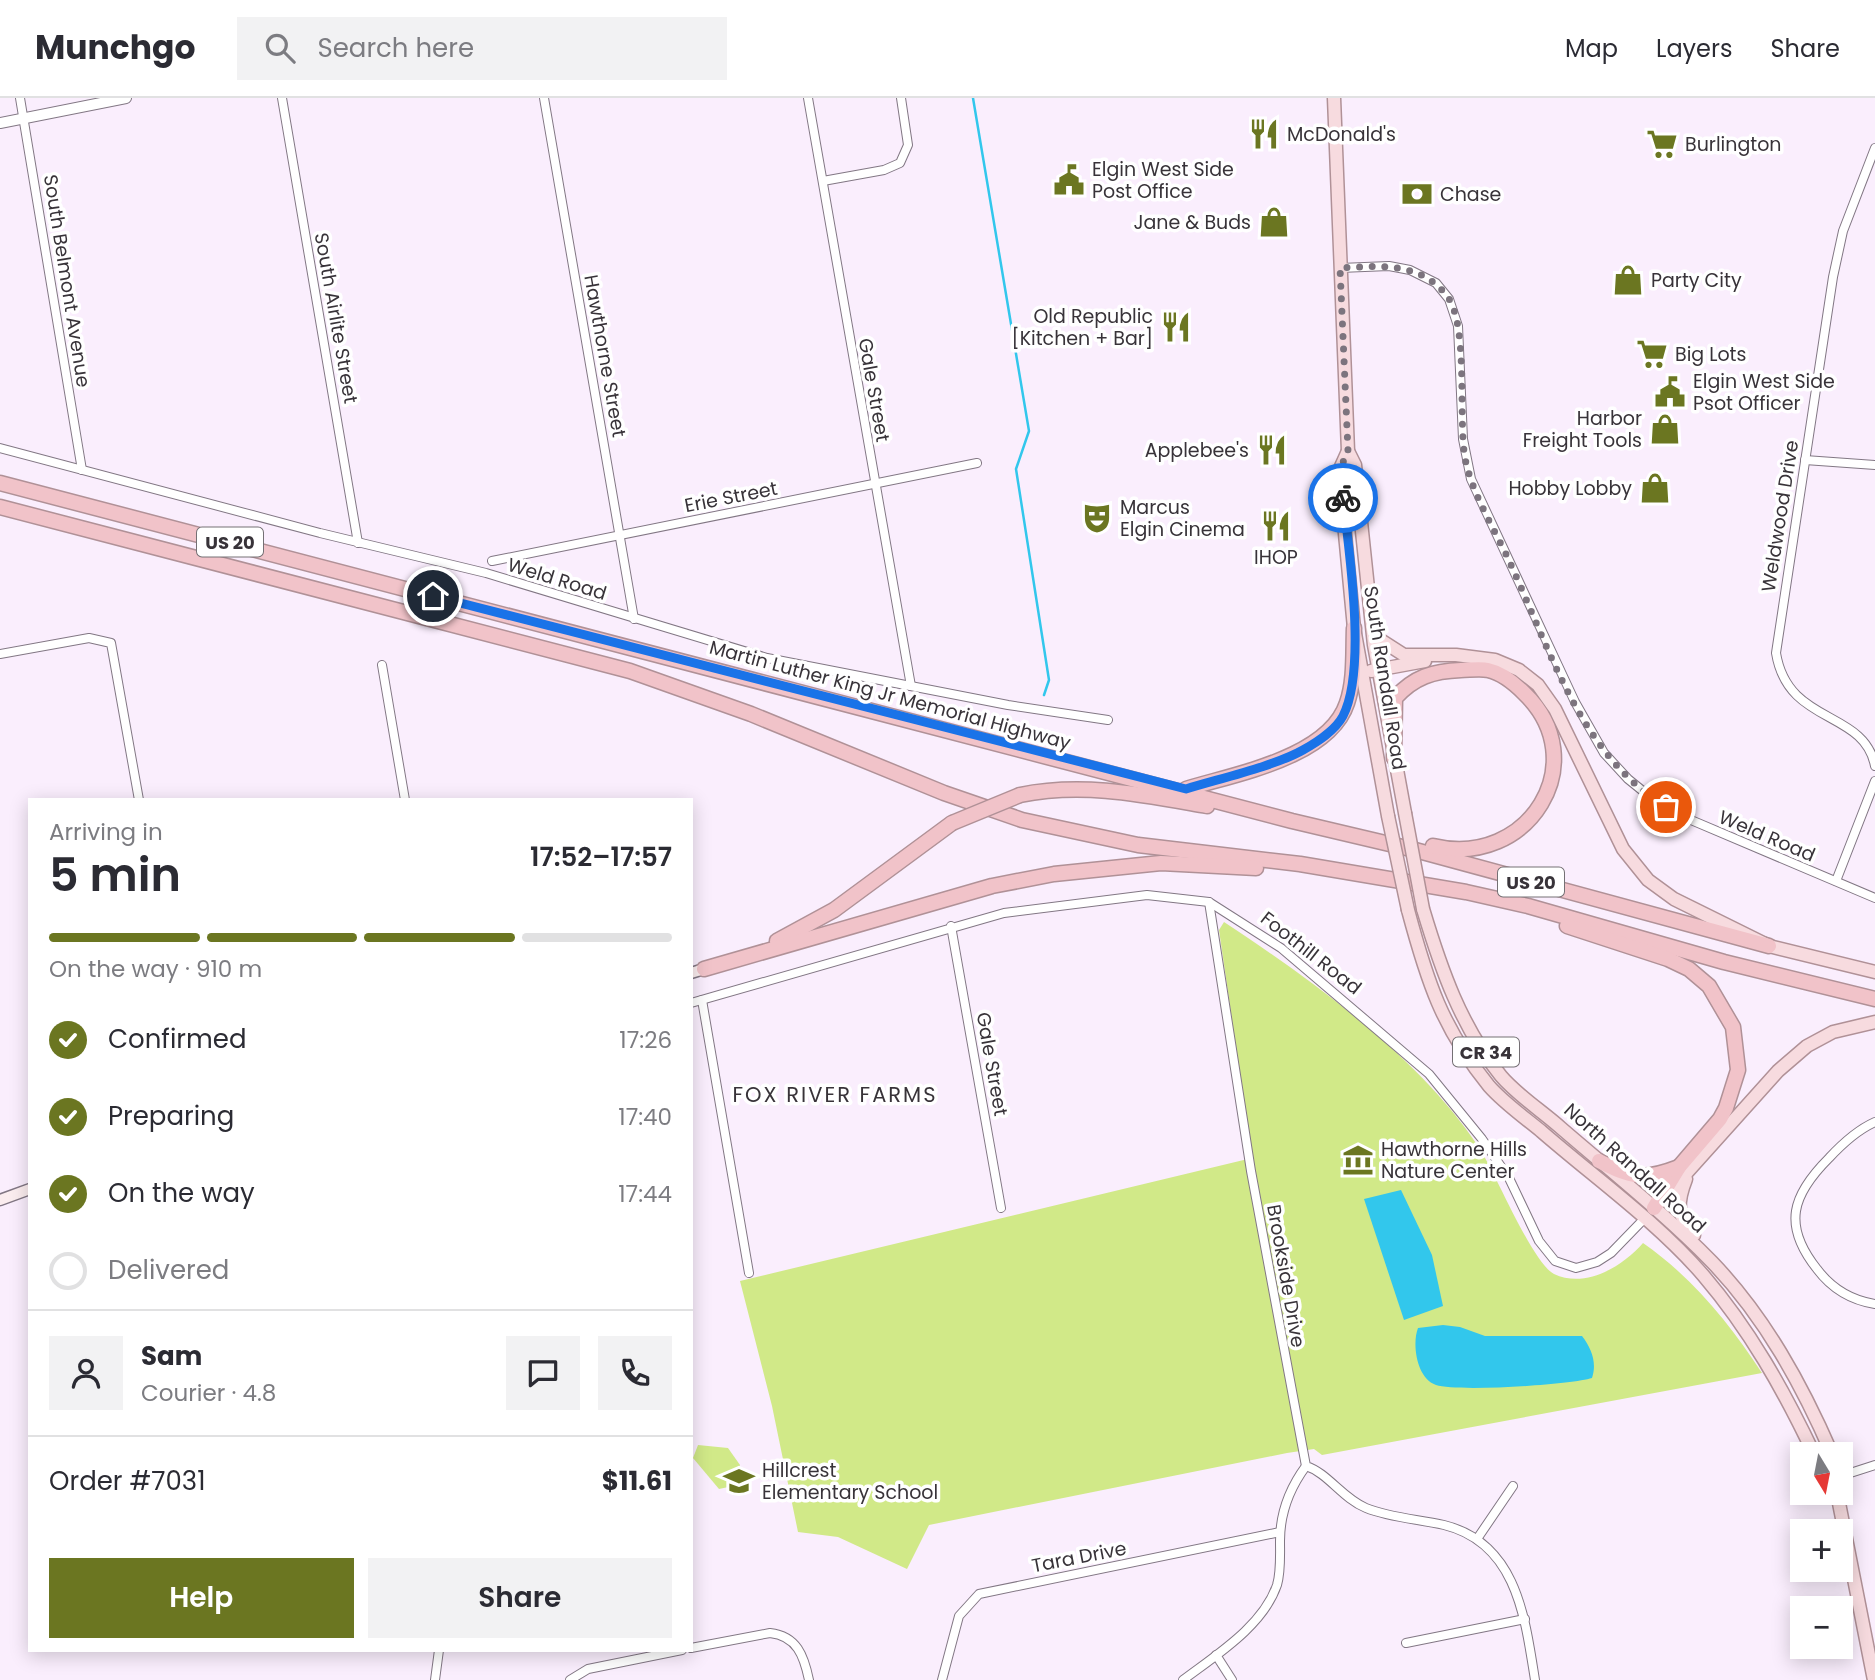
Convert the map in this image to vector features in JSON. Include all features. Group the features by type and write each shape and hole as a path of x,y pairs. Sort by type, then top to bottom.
{"highway":[{"name":"Martin Luther King Jr Memorial Highway","path":"0,483 1292,821 1415,850 1769,946"},
{"name":"US 20","path":"0,507 630,671 751,714 919,783 1022,820 1138,845 1390,877 1528,906 1724,962 1875,999"},
{"path":"1186,789 1300,752 1327,733 1342,717 1352,687 1354,628"},
{"path":"1145,781 1446,849 1478,850 1511,837 1531,819 1547,795 1552,772 1552,745 1546,723 1531,700 1513,682 1487,669 1445,671 1409,682 1395,698 1394,758"},
{"path":"698,971 798,932 834,910 952,823 1020,795 1069,788 1115,790 1292,821"},
{"path":"698,971 992,886 1054,874 1161,863 1390,877"},
{"path":"1528,906 1557,923 1668,959 1689,969 1709,986 1723,1005 1733,1027 1738,1070 1732,1094 1720,1119 1649,1214"},
{"path":"1599,1161 1639,1177 1683,1171"}],"main road":[{"name":"South Randall Road","path":"1334,98 1348,451 1355,465 1368,606 1423,909"},
{"name":"South Randall Road","path":"1348,451 1339,471 1354,628 1408,910"},
{"path":"1368,606 1379,639 1391,649 1422,657 1456,655 1496,660 1519,670 1538,685 1555,709 1623,849 1648,880 1674,899 1769,946"},
{"path":"1361,673 1456,655"},
{"name":"North Randall Road","path":"1423,909 1440,968 1460,1013 1502,1077 1599,1161 1702,1274 1752,1336 1785,1392 1808,1442"},
{"name":"North Randall Road","path":"1408,910 1427,981 1467,1057 1492,1088 1713,1264 1763,1325 1797,1380 1826,1442"},
{"name":"US 20","path":"1769,946 1875,972"},
{"path":"1733,1288 1723,1265 1681,1219 1679,1196 1683,1171 1807,1045 1833,1032 1875,1022"},
{"path":"0,1200 28,1190"},
{"path":"1839,1505 1874,1680"}],"street":[{"name":"South Belmont Avenue","path":"20,98 82,470"},
{"path":"0,123 126,98"},
{"name":"South Airlite Street","path":"282,98 358,543"},
{"name":"Hawthorne Street","path":"544,98 634,619"},
{"name":"Gale Street","path":"808,98 911,686"},
{"path":"823,181 884,170 900,163 908,145 901,98"},
{"name":"Weldwood Drive","path":"1875,148 1839,251 1776,638 1778,666 1792,692 1800,701 1864,740 1875,766"},
{"name":"Weld Road","path":"1340,268 1389,266 1410,270 1436,283 1452,304 1458,326 1463,439 1467,468 1561,675 1604,753 1636,787 1678,814 1875,898"},
{"name":"Weld Road","path":"0,448 358,543 486,573 767,658 1008,705 1108,720"},
{"path":"1805,460 1875,466"},
{"name":"Erie Street","path":"492,561 976,463"},
{"path":"0,654 89,638 111,643 139,798"},
{"path":"382,665 405,798"},
{"path":"1836,881 1875,780"},
{"name":"Foothill Road","path":"693,1002 951,926 1030,909 1121,897 1164,895 1209,902 1282,948 1429,1074 1482,1139 1509,1178 1539,1241 1555,1261 1576,1268 1597,1262 1611,1253 1649,1214"},
{"name":"Brookside Drive","path":"1209,902 1251,1171 1306,1466"},
{"name":"Gale Street","path":"951,926 1001,1208"},
{"path":"702,1000 749,1273"},
{"path":"1875,1122 1848,1139 1807,1181 1797,1200 1795,1220 1804,1251 1826,1280 1850,1297 1875,1304"},
{"path":"1853,1472 1875,1465"},
{"path":"1183,1680 1258,1617 1268,1601 1279,1574 1280,1532 1292,1485 1306,1466 1318,1469 1338,1491 1367,1508 1445,1525 1477,1539 1494,1554 1508,1573 1525,1619 1535,1680"},
{"path":"1477,1539 1513,1486"},
{"name":"Tara Drive","path":"942,1680 960,1616 979,1594 1280,1532"},
{"path":"1406,1643 1525,1619"},
{"path":"693,1648 770,1633 781,1635 794,1644 804,1657 809,1680"},
{"path":"435,1680 439,1652"},
{"path":"570,1679 588,1669 671,1652"},
{"path":"1216,1655 1232,1680"}],"green space":[{"name":"Hawthorne Hills Nature Center","path":"1224,922 1293,969 1362,1022 1426,1082 1454,1113 1478,1146 1535,1253 1554,1274 1579,1279 1603,1273 1625,1260 1643,1243 1678,1271 1709,1302 1762,1373 1322,1455 1314,1449 1287,1453 929,1525 907,1569 838,1537 798,1532 772,1406 740,1281 1252,1158 1219,930"},
{"path":"698,1445 728,1448 740,1465 733,1486 719,1489 693,1458"}],"water":[{"path":"1401,1190 1432,1255 1443,1306 1404,1320 1364,1199"},
{"path":"1443,1325 1460,1327 1485,1336 1582,1336 1593,1356 1592,1378 1513,1387 1466,1388 1436,1385 1429,1381 1420,1368 1415,1342 1418,1328"}],"waterway":[{"path":"973,98 1029,431 1016,469 1049,680 1044,695"}],"way so far":[{"path":"1343,498 1339,471 1348,451 1340,268 1389,266 1410,270 1436,283 1454,309 1458,326 1463,439 1467,468 1550,652 1604,753 1636,787 1666,807"}],"place":[{"name":"McDonald's","path":"1264,134"},
{"name":"Burlington","path":"1662,144"},
{"name":"Elgin West Side Post Office","path":"1069,180"},
{"name":"Chase","path":"1417,194"},
{"name":"Jane & Buds","path":"1274,222"},
{"name":"Party City","path":"1628,280"},
{"name":"Old Republic [Kitchen + Bar]","path":"1176,327"},
{"name":"Big Lots","path":"1652,354"},
{"name":"Elgin West Side Psot Officer","path":"1670,392"},
{"name":"Harbor Freight Tools","path":"1665,429"},
{"name":"Applebee's","path":"1272,450"},
{"name":"Hobby Lobby","path":"1655,488"},
{"name":"Marcus Elgin Cinema","path":"1097,518"},
{"name":"IHOP","path":"1276,526"},
{"name":"Hawthorne Hills Nature Center","path":"1358,1160"},
{"name":"Hillcrest Elementary School","path":"739,1481"}],"district":[{"name":"FOX RIVER FARMS","path":"835,1094"}],"route":[{"path":"433,596 1145,781 1186,789 1300,752 1327,733 1342,717 1352,687 1354,628 1343,498"}]}
